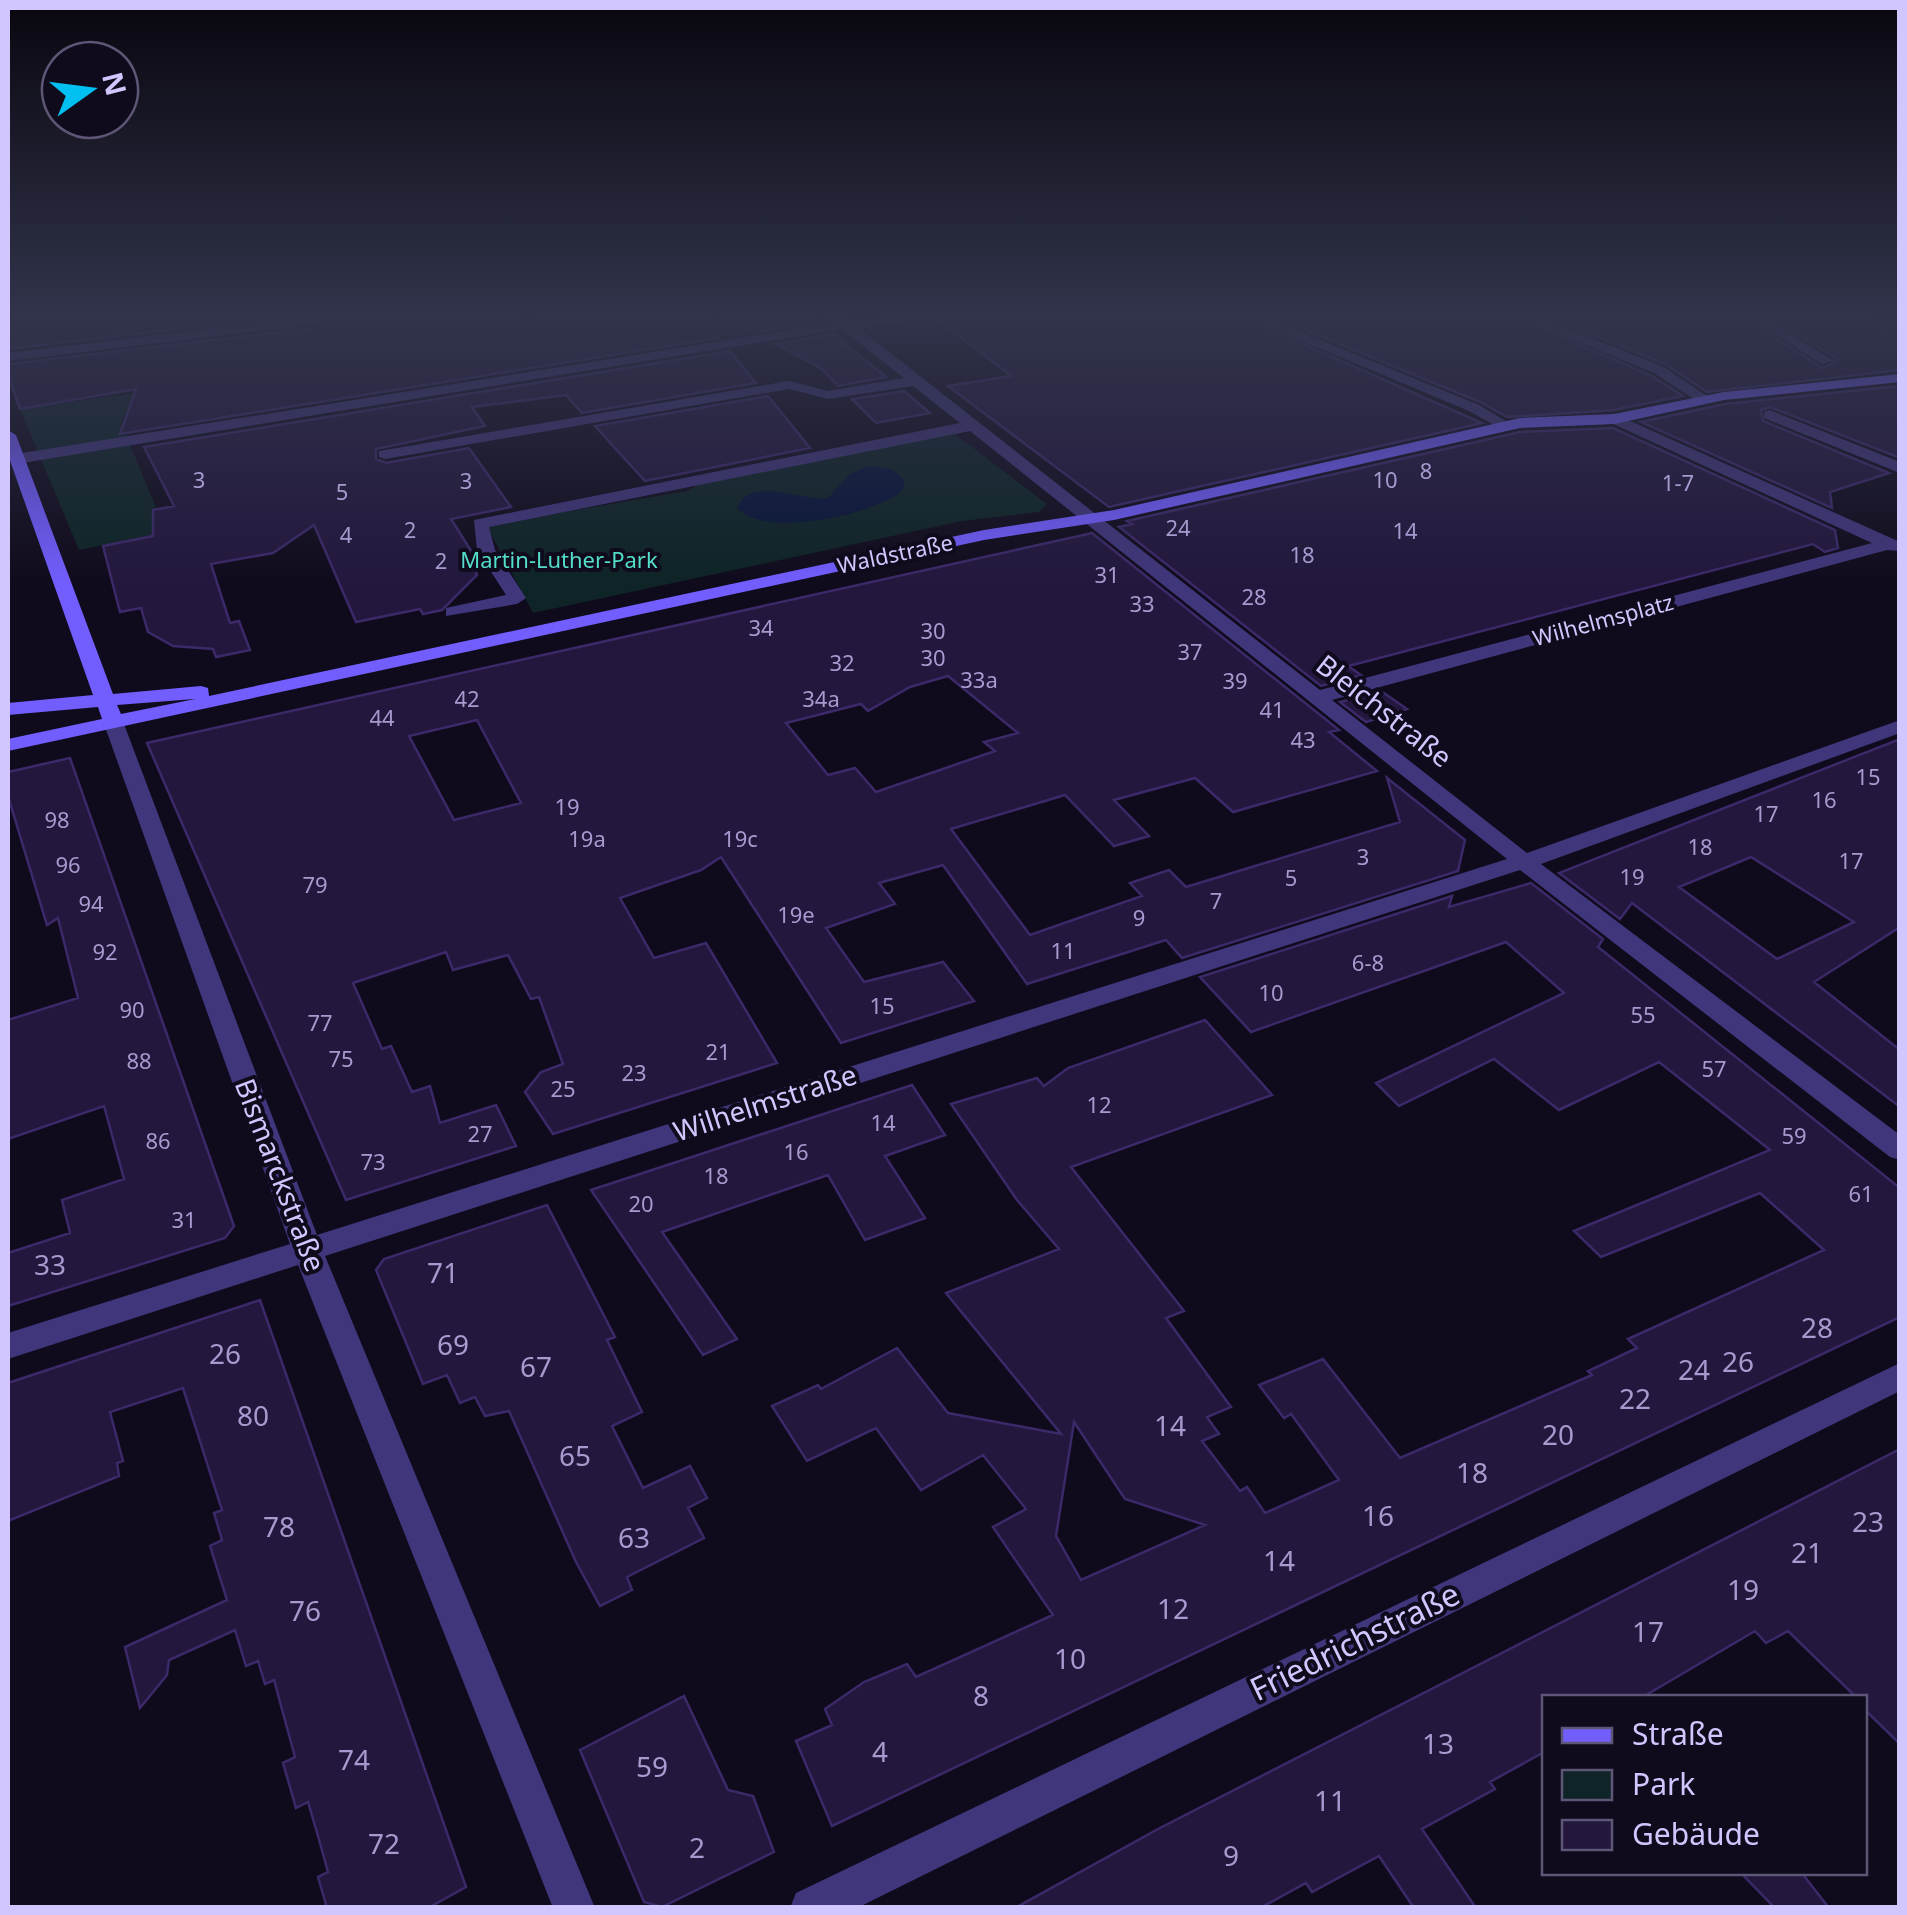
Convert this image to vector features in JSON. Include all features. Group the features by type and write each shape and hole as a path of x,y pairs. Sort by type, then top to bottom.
{"street":[{"path":"16,459 337,405"},
{"path":"385,454 665,405"},
{"name":"Bleichstraße","path":"945,405 1524,861 1900,1150"},
{"path":"1468,405 1506,426"},
{"name":"Waldstraße","path":"8,745 110,712 285,686 984,535 1088,520 1506,426 1614,419 1679,405"},
{"path":"1769,415 1900,468"},
{"path":"1614,419 1894,547"},
{"path":"453,612 517,598 486,550 480,524 971,426"},
{"name":"Bismarckstraße","path":"8,435 307,1249 574,1908"},
{"name":"Wilhelmsplatz","path":"1318,697 1894,547"},
{"name":"Waldstraße","path":"8,710 110,712"},
{"path":"1524,861 1900,726"},
{"name":"Wilhelmstraße","path":"8,1346 1524,861"},
{"name":"Friedrichstraße","path":"811,1908 1900,1376"}],"green space":[{"path":"129,405 121,423 166,532 79,550 20,409"},
{"name":"Martin-Luther-Park","path":"955,434 1047,504 1039,512 962,521 533,613 486,525 688,491 704,481"}],"water":[{"path":"869,466 893,470 905,481 902,491 868,508 794,523 751,517 737,508 744,498 765,491 828,498 850,474"}],"building":[{"path":"130,405 299,405 120,434"},
{"path":"398,405 485,405 472,407 485,426 376,449 376,459 386,463 469,448 511,507 451,519 475,557 471,558 477,575 442,610 423,614 420,609 356,622 314,525 273,553 211,564 230,623 239,621 250,650 216,657 213,649 173,646 148,632 141,608 120,612 103,546 153,536 153,510 174,506 144,447"},
{"path":"575,405 626,405 582,413"},
{"path":"714,405 776,405 810,448 645,481 595,426"},
{"path":"858,405 921,405 930,413 876,423"},
{"path":"974,405 1442,405 1482,423 1109,507"},
{"path":"1486,405 1637,405 1614,410 1507,417"},
{"path":"1719,405 1900,405 1900,458 1770,407 1761,410 1763,421 1889,473 1830,492 1832,508 1641,422"},
{"path":"1613,428 1835,530 1838,548 1825,552 1813,544 1348,666 1361,675 1321,686 1119,527 1132,524 1127,521 1520,432"},
{"path":"1092,533 1339,730 1329,732 1377,771 1233,812 1195,778 1114,800 1149,836 1114,846 1065,795 951,829 1030,935 1142,896 1130,883 1169,870 1186,887 1400,822 1387,778 1465,840 1458,871 1182,958 1166,940 1027,984 943,865 879,883 895,904 826,928 864,982 943,962 974,1001 841,1043 721,857 701,870 620,898 654,958 706,943 777,1063 553,1134 525,1092 541,1072 563,1064 539,997 531,999 508,955 453,970 446,952 353,983 382,1049 391,1046 412,1092 430,1086 440,1123 496,1105 516,1146 346,1200 147,743","holes":["948,676 1018,733 984,742 995,751 876,792 855,768 828,775 786,723 861,704 868,711 910,687","477,720 521,803 454,820 409,736"]},
{"path":"1381,691 1407,709 1366,722 1340,702"},
{"path":"1900,739 1900,927 1814,982 1900,1050 1900,1107 1632,903 1620,919 1559,873","holes":["1751,857 1854,922 1777,959 1679,887"]},
{"path":"70,758 234,1226 225,1238 8,1306 8,1253 70,1233 62,1200 124,1179 104,1106 8,1139 8,1020 78,998 58,918 47,925 8,796 8,772"},
{"path":"1531,883 1603,939 1598,947 1900,1188 1900,1317 832,1826 796,1741 832,1725 825,1709 864,1682 907,1664 916,1677 1053,1615 993,1527 1026,1509 983,1455 921,1490 876,1428 807,1461 772,1406 818,1385 821,1389 897,1348 948,1413 1061,1434 946,1293 1059,1249 1017,1200 951,1104 1037,1078 1044,1086 1068,1068 1205,1020 1272,1095 1071,1167 1184,1311 1166,1318 1231,1407 1207,1417 1219,1434 1202,1441 1240,1491 1247,1487 1265,1513 1339,1480 1291,1414 1284,1418 1259,1385 1323,1359 1400,1458 1592,1375 1588,1371 1637,1348 1628,1339 1824,1250 1760,1193 1601,1257 1574,1231 1770,1150 1659,1062 1559,1110 1494,1059 1399,1106 1376,1083 1564,993 1506,942 1251,1032 1200,977 1452,896 1449,907","holes":["1074,1422 1125,1499 1205,1525 1081,1580 1056,1536"]},
{"path":"912,1085 945,1135 885,1156 925,1218 865,1240 828,1175 662,1232 737,1339 703,1355 591,1190"},
{"path":"547,1205 615,1337 607,1340 642,1412 612,1426 643,1488 690,1466 707,1498 688,1508 704,1538 627,1577 632,1590 600,1606 576,1562 509,1411 485,1416 475,1397 460,1403 447,1375 423,1384 376,1270 384,1259"},
{"path":"260,1300 466,1887 428,1908 327,1908 318,1877 328,1872 308,1802 296,1808 283,1763 295,1757 274,1680 265,1684 258,1661 246,1666 235,1630 169,1660 167,1675 140,1708 125,1647 227,1600 210,1546 222,1540 214,1513 222,1510 183,1388 110,1412 123,1461 117,1463 119,1476 8,1521 8,1383"},
{"path":"1900,1449 1900,1744 1867,1712 1867,1695 1854,1695 1788,1631 1766,1643 1755,1631 1646,1695 1542,1695 1542,1753 1490,1782 1495,1789 1422,1829 1476,1908 1414,1908 1379,1856 1312,1892 1306,1883 1260,1908 1015,1908 1158,1829"},
{"path":"684,1696 728,1790 753,1796 774,1852 662,1907 644,1902 580,1750"},
{"path":"1743,1875 1803,1875 1829,1908 1775,1908"}]}
